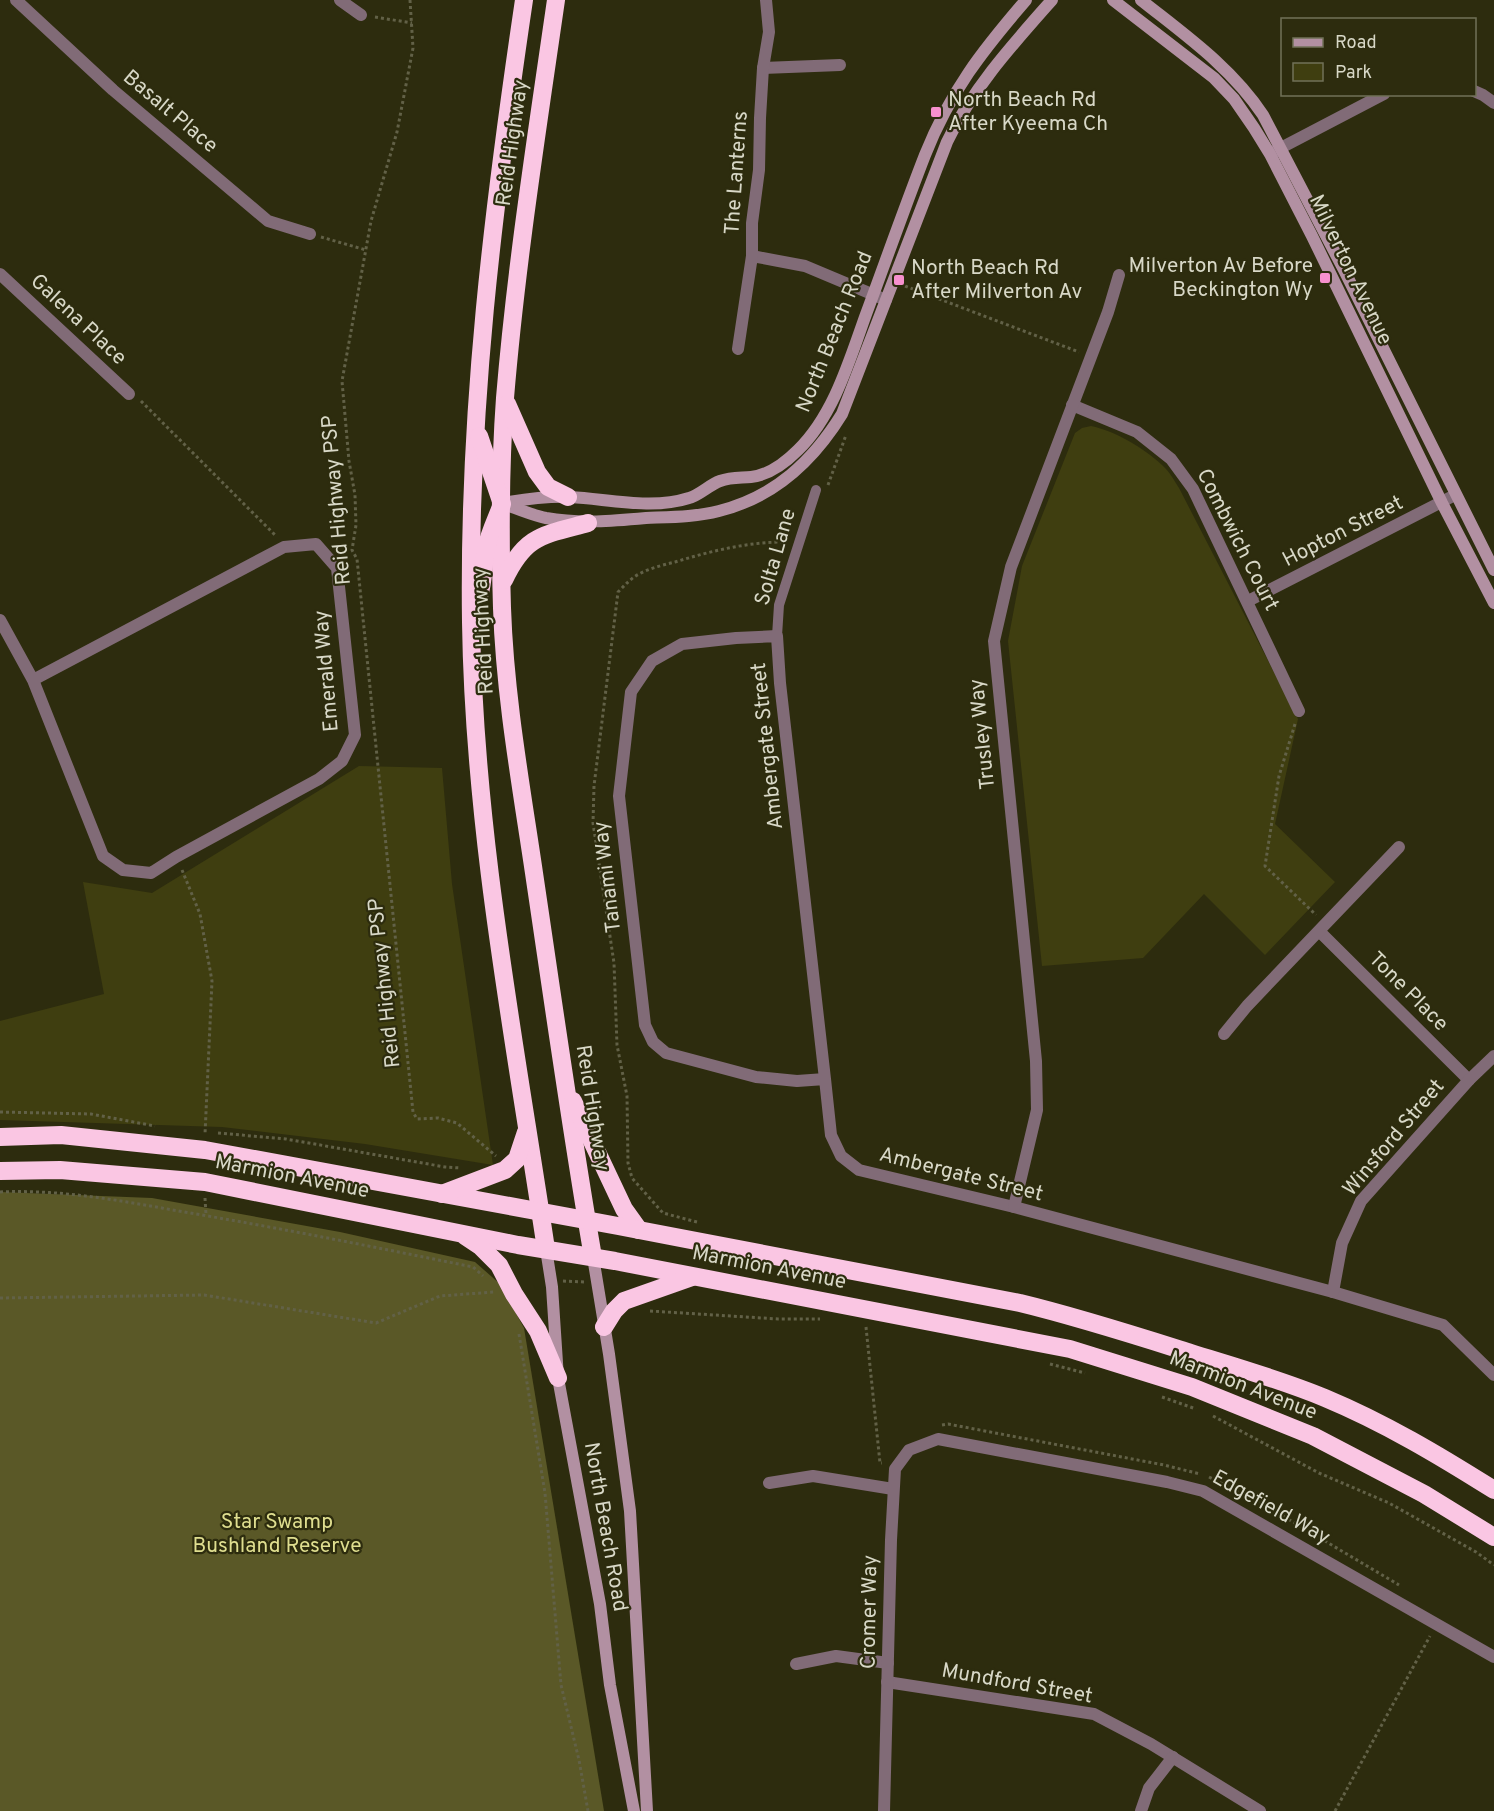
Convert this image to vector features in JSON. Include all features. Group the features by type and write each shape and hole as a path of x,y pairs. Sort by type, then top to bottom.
{"highway":[{"name":"Reid Highway","path":"524,0 489,253 474,423 471,501 471,625 478,760 494,896 546,1249"},
{"name":"Reid Highway","path":"556,0 523,227 505,400 502,504 504,660 565,1083 593,1257"},
{"path":"505,400 537,472 548,487 568,497"},
{"path":"471,625 482,586 486,548 502,504 474,423"},
{"path":"502,584 523,548 540,537 588,523"},
{"path":"565,1083 624,1209 639,1230"},
{"path":"442,1194 501,1164 517,1160 528,1128"},
{"name":"Marmion Avenue","path":"0,1137 61,1135 205,1150 985,1296 1077,1317 1263,1375 1326,1399 1387,1427 1494,1490"},
{"name":"Marmion Avenue","path":"0,1171 60,1170 205,1182 1070,1349 1192,1387 1313,1436 1424,1494 1494,1537"},
{"path":"461,1233 480,1246 500,1265 514,1294 538,1331 558,1378"},
{"path":"604,1327 614,1311 624,1301 694,1276"}],"main road":[{"name":"North Beach Road","path":"502,504 530,498 568,497 640,502 678,501 692,497 722,480 753,477 772,470 799,449 828,409 874,294 925,154 950,102 962,80 985,48 1026,0"},
{"name":"North Beach Road","path":"502,504 544,517 588,523 720,511 756,498 787,478 816,452 842,414 958,118 970,100 1052,0"},
{"name":"Milverton Avenue","path":"1113,0 1214,78 1276,151 1494,570"},
{"name":"Milverton Avenue","path":"1141,0 1216,59 1250,95 1312,236 1442,503 1494,603"},
{"name":"North Beach Road","path":"546,1249 551,1280 558,1378 600,1604 610,1685 634,1811"},
{"name":"North Beach Road","path":"593,1257 630,1511 646,1811"}],"street":[{"name":"Basalt Place","path":"16,0 113,90 268,220 310,234"},
{"path":"340,0 361,15"},
{"name":"The Lanterns","path":"738,349 752,256 752,223 759,170 763,68 769,32 766,0"},
{"path":"763,68 840,65"},
{"path":"1476,92 1484,94 1494,103"},
{"path":"1276,151 1380,96"},
{"path":"752,256 805,266 886,300"},
{"name":"Galena Place","path":"0,274 129,394"},
{"name":"Trusley Way","path":"1014,1207 1037,1110 1036,1061 994,641 1011,567 1108,312 1119,275"},
{"name":"Combwich Court","path":"1072,405 1137,432 1171,459 1193,489 1299,711"},
{"name":"Hopton Street","path":"1248,602 1455,495"},
{"name":"Emerald Way","path":"0,620 33,680 103,856 123,870 151,873 319,778 342,761 356,735 337,568 316,543 284,547 33,680"},
{"name":"Ambergate Street","path":"777,636 780,683 831,1135 841,1156 859,1170 1014,1207 1333,1292 1443,1325 1494,1375"},
{"name":"Tanami Way","path":"777,636 682,644 652,662 632,692 619,796 620,808 645,1025 652,1042 666,1053 756,1077 797,1081 825,1079"},
{"path":"1224,1034 1247,1006 1399,848"},
{"name":"Tone Place","path":"1323,928 1469,1080"},
{"name":"Winsford Street","path":"1333,1292 1342,1243 1361,1201 1469,1080 1494,1056"},
{"name":"Cromer Way","path":"884,1811 895,1468 909,1450 938,1440"},
{"name":"Edgefield Way","path":"938,1440 1167,1482 1203,1491 1494,1657"},
{"path":"769,1483 813,1476 893,1489"},
{"path":"796,1664 836,1656 888,1663"},
{"name":"Mundford Street","path":"887,1682 1094,1714 1173,1757 1260,1811"},
{"path":"1141,1811 1149,1788 1173,1757"}],"lane":[{"name":"Solta Lane","path":"777,636 779,605 816,490"}],"path":[{"name":"Reid Highway PSP","path":"410,0 413,48 397,132 371,221 342,381 349,461 355,495 356,525 352,550 357,559 414,1112 417,1119 438,1118 457,1122 501,1164"},
{"path":"361,15 412,23"},
{"path":"310,234 366,250"},
{"path":"901,284 1091,356"},
{"path":"129,394 146,405 273,531 284,547"},
{"path":"1299,711 1279,776 1265,866 1323,928"},
{"path":"176,857 200,914 212,981 205,1132"},
{"path":"0,1112 91,1114 157,1126"},
{"path":"216,1133 286,1139 445,1167 464,1168"},
{"path":"486,1161 501,1164"},
{"path":"0,1192 33,1190 89,1195 281,1229 473,1267 489,1280"},
{"path":"0,1298 204,1295 376,1323 440,1296 500,1291 494,1286"},
{"path":"640,1310 778,1319 825,1319"},
{"path":"517,1327 545,1493 561,1684 588,1811"},
{"path":"877,1329 866,1327 880,1463 884,1464"},
{"path":"1046,1363 1089,1374"},
{"path":"1155,1395 1198,1409"},
{"path":"1209,1413 1319,1473 1389,1503 1476,1551 1494,1565"},
{"path":"1335,1811 1437,1623"}],"green space":[{"path":"1091,426 1119,436 1138,447 1167,470 1179,488 1298,719 1275,824 1335,882 1265,955 1204,894 1143,958 1042,966 1008,641 1022,566 1075,433"},
{"path":"359,766 442,768 452,884 493,1165 365,1144 222,1127 0,1120 0,1021 104,994 83,882 152,893"},
{"name":"Star Swamp Bushland Reserve","path":"0,1192 152,1198 340,1232 475,1262 500,1284 524,1328 604,1811 0,1811"}],"place":[{"name":"North Beach Rd After Kyeema Ch","path":"936,112"},
{"name":"Milverton Av Before Beckington Wy","path":"1325,278"},
{"name":"North Beach Rd After Milverton Av","path":"899,280"}]}
